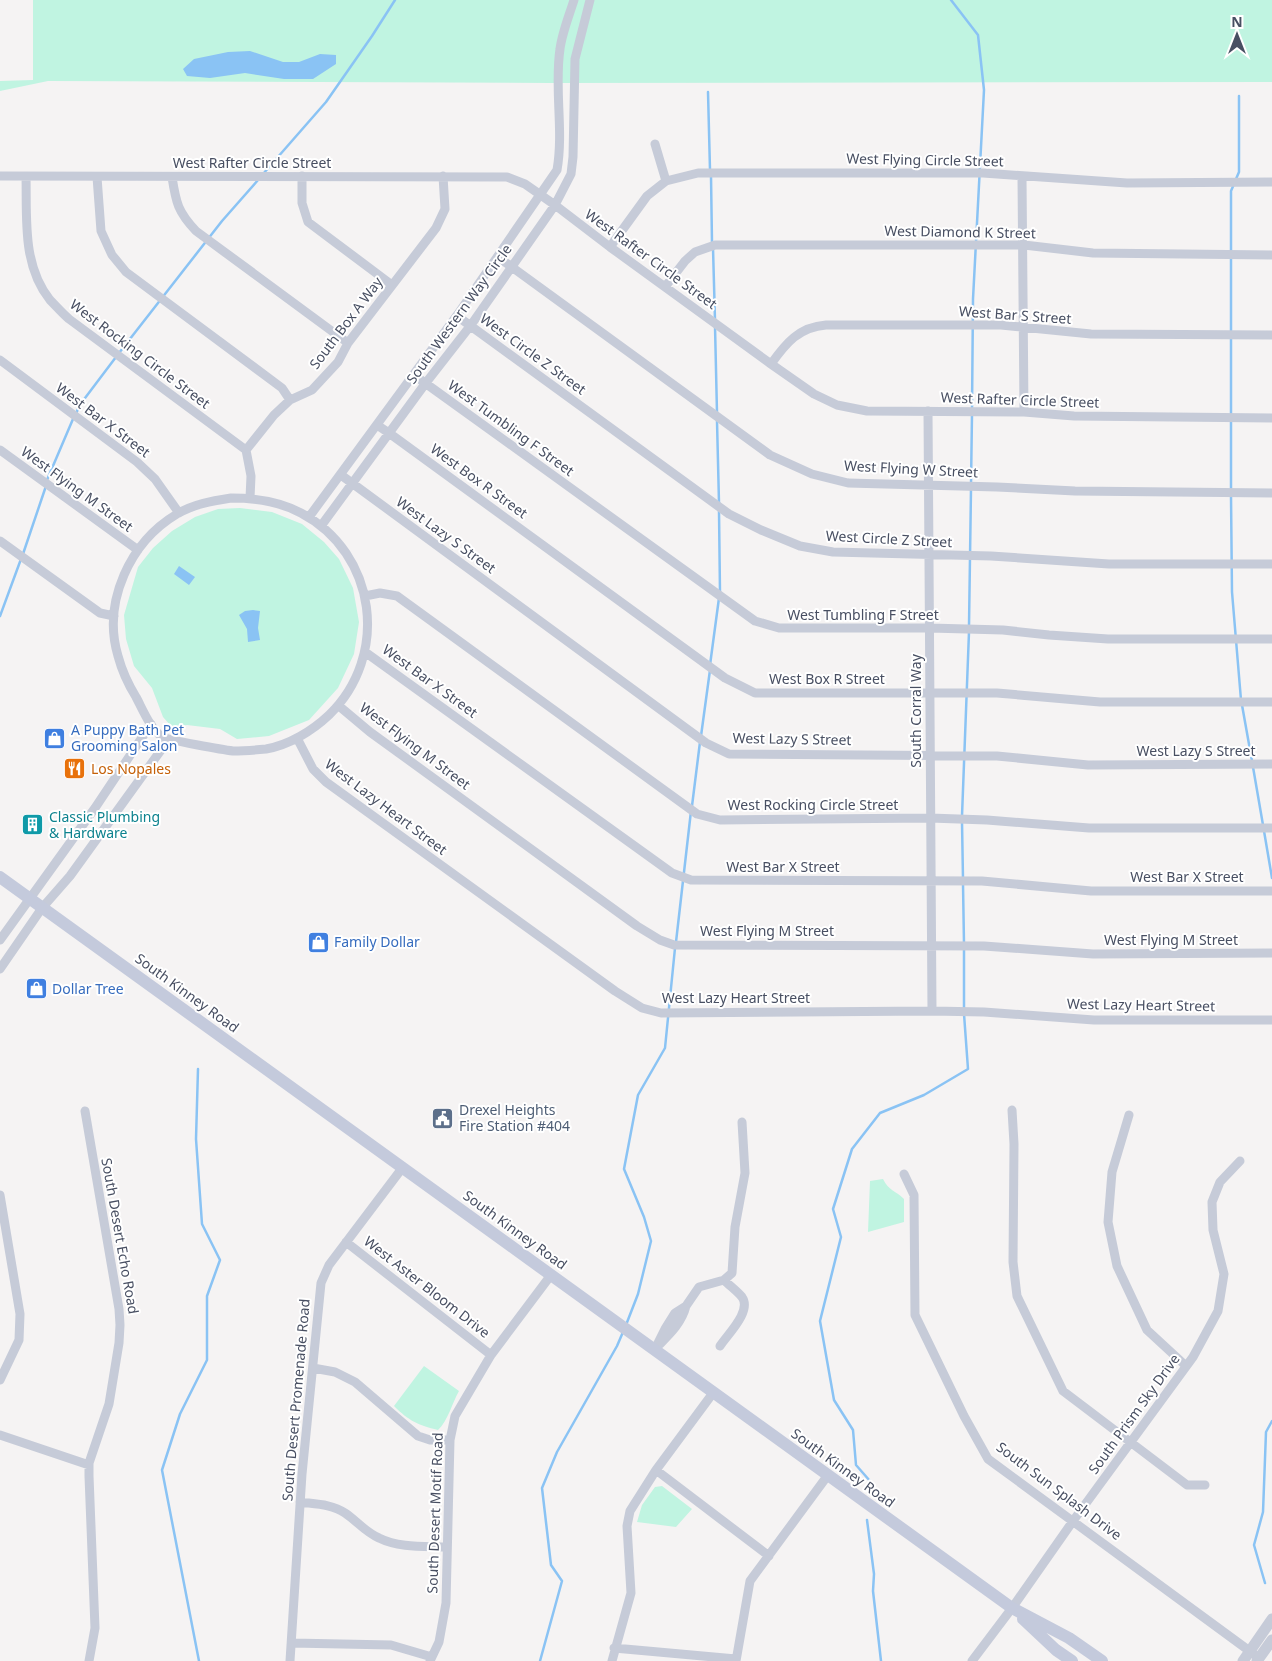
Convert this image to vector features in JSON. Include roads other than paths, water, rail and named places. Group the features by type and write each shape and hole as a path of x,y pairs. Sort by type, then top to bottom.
{"main road":[{"name":"South Kinney Road","path":"0,877 1012,1608 1056,1650 1072,1661"},
{"name":"South Kinney Road","path":"1012,1608 1069,1638 1102,1661"}],"street":[{"name":"South Western Way Circle","path":"310,517 457,316 557,170 559,158 558,102 560,47 574,0"},
{"name":"South Western Way Circle","path":"321,526 425,384 471,325 555,205 571,174 575,59 590,0"},
{"path":"567,24 582,29"},
{"path":"558,102 574,102"},
{"path":"655,144 666,181"},
{"name":"West Flying Circle Street","path":"610,247 647,196 666,181 698,173 983,173 1126,183 1272,182"},
{"name":"West Rafter Circle Street","path":"0,176 507,177 525,184 541,195 771,364 814,394 837,405 867,411 1024,412 1074,416 1272,418"},
{"name":"West Rocking Circle Street","path":"26,176 27,240 34,270 49,298 69,319 246,450"},
{"path":"302,176 302,203 308,222 392,285"},
{"name":"South Box A Way","path":"246,450 274,415 290,400 312,390 338,362 348,343 436,228 445,209 443,176"},
{"path":"97,177 101,231 112,255 126,272 282,388 290,400"},
{"path":"172,177 175,199 183,218 196,231 348,343"},
{"path":"1022,177 1024,412"},
{"name":"West Diamond K Street","path":"664,287 685,261 696,252 715,246 1024,245 1093,253 1272,255"},
{"name":"West Flying W Street","path":"498,256 770,455 812,474 848,483 1075,491 1272,493"},
{"name":"West Circle Z Street","path":"457,316 729,514 800,546 833,552 991,556 1109,564 1272,564"},
{"name":"West Bar S Street","path":"771,364 789,340 802,331 816,326 991,325 1091,334 1272,335"},
{"name":"West Bar X Street","path":"0,360 137,462 156,479 179,514"},
{"name":"West Tumbling F Street","path":"414,375 755,621 779,628 1003,630 1108,639 1272,639"},
{"name":"South Corral Way","path":"928,411 930,486 930,945 932,1011"},
{"name":"West Box R Street","path":"377,425 725,678 755,692 997,693 1100,702 1272,702"},
{"name":"West Flying M Street","path":"0,450 138,550"},
{"path":"246,450 251,476 250,498"},
{"name":"West Lazy S Street","path":"340,475 706,743 729,754 997,756 1088,765 1272,764"},
{"path":"250,498 281,504 310,517 335,538 356,569 365,596 368,614 368,633 365,652 355,680 339,706 320,724 297,738 266,748 233,751 164,738 154,730 123,673 117,655 114,636 114,616 118,592 126,570 138,550 156,530 179,514 195,506 213,500 250,498"},
{"path":"0,541 100,613 114,616"},
{"name":"West Rocking Circle Street","path":"365,596 380,593 396,596 698,814 720,820 930,818 987,820 1088,828 1272,828"},
{"name":"West Bar X Street","path":"365,652 672,872 691,880 982,881 1091,891 1272,891"},
{"name":"West Flying M Street","path":"339,706 394,749 637,926 660,940 674,945 930,945 984,946 1094,954 1272,953"},
{"path":"0,940 95,808 151,724"},
{"name":"West Lazy Heart Street","path":"297,738 313,769 326,782 615,991 642,1008 661,1013 932,1011 984,1012 1094,1020 1272,1020"},
{"path":"0,969 42,908 70,876 169,739"},
{"path":"1012,1110 1014,1144 1013,1262 1017,1296 1063,1391 1187,1485 1205,1485"},
{"name":"South Desert Echo Road","path":"85,1111 119,1309 120,1325 109,1404 89,1465 95,1628 89,1661"},
{"path":"1129,1115 1112,1172 1108,1222 1117,1266 1147,1330 1186,1366"},
{"path":"655,1349 684,1316 686,1306 699,1287 724,1280 732,1274 735,1227 745,1173 742,1122"},
{"name":"South Prism Sky Drive","path":"972,1661 1193,1357 1218,1311 1224,1274 1213,1230 1212,1202 1220,1182 1240,1161"},
{"name":"South Desert Promenade Road","path":"290,1661 300,1502 321,1283 329,1265 403,1167"},
{"name":"South Sun Splash Drive","path":"904,1174 914,1196 915,1315 964,1416 988,1459 1073,1521 1252,1658"},
{"path":"0,1195 20,1314 19,1340 0,1380"},
{"name":"West Aster Bloom Drive","path":"346,1242 491,1354"},
{"name":"South Desert Motif Road","path":"431,1659 439,1642 446,1603 450,1440 455,1416 491,1354 551,1275"},
{"path":"720,1346 744,1312 745,1304 743,1298 724,1280"},
{"path":"313,1368 335,1372 354,1382 418,1436 430,1440 450,1440"},
{"path":"612,1661 614,1648 631,1593 627,1526 630,1511 656,1470 713,1393"},
{"path":"0,1435 89,1465"},
{"path":"656,1470 769,1556"},
{"path":"614,1648 736,1660 750,1581 828,1475"},
{"path":"300,1502 334,1507 345,1513 369,1533 393,1543 447,1547"},
{"path":"1252,1658 1272,1619"},
{"path":"1252,1658 1272,1640"},
{"path":"292,1643 391,1646 431,1659"}],"water":[{"path":"250,51 283,62 299,62 320,54 336,55 336,64 313,79 284,79 245,73 210,78 187,76 183,69 194,59 228,52"},
{"path":"179,566 195,577 189,585 174,574"},
{"path":"245,611 260,611 258,628 260,640 248,642 247,629 239,615"}],"waterway":[{"path":"263,174 326,102 395,0"},
{"path":"951,0 978,35 984,90 973,299 972,409"},
{"path":"708,92 710,170"},
{"path":"1236,179 1239,172 1239,96"},
{"path":"711,176 712,243"},
{"path":"119,353 222,221 258,180"},
{"path":"1231,415 1231,191 1234,184"},
{"path":"713,248 715,320"},
{"path":"715,326 717,413"},
{"path":"76,414 79,406 116,357"},
{"path":"971,484 972,414"},
{"path":"47,480 73,419"},
{"path":"717,421 719,503"},
{"path":"1231,421 1231,490"},
{"path":"23,554 46,486"},
{"path":"969,626 971,489"},
{"path":"1231,496 1232,592 1241,700"},
{"path":"719,511 720,593"},
{"path":"0,616 21,559"},
{"path":"710,665 719,598"},
{"path":"962,816 969,632"},
{"path":"701,736 710,670"},
{"path":"1242,705 1252,761"},
{"path":"692,806 700,742"},
{"path":"1253,767 1263,825"},
{"path":"676,942 691,811"},
{"path":"962,822 963,879"},
{"path":"1264,831 1272,878"},
{"path":"963,884 964,944"},
{"path":"626,1325 638,1294 651,1241 644,1217 624,1169 638,1095 665,1048 675,948"},
{"path":"964,949 964,1009"},
{"path":"869,1487 870,1481 856,1465 853,1430 834,1400 820,1321 841,1237 833,1209 852,1149 880,1113 924,1095 968,1069 964,1014"},
{"path":"198,1069 196,1139 202,1224 220,1260 207,1296 207,1360 180,1414 162,1470 199,1661"},
{"path":"540,1661 562,1581 551,1565 542,1488 557,1452 623,1332"},
{"path":"1265,1583 1254,1545 1263,1512 1266,1432 1272,1421"},
{"path":"867,1520 874,1574 873,1591 881,1661"}],"place":[{"name":"A Puppy Bath Pet Grooming Salon","path":"55,738"},
{"name":"Los Nopales","path":"75,769"},
{"name":"Classic Plumbing & Hardware","path":"33,825"},
{"name":"Family Dollar","path":"318,942"},
{"name":"Dollar Tree","path":"36,989"},
{"name":"Drexel Heights Fire Station #404","path":"443,1118"}]}
